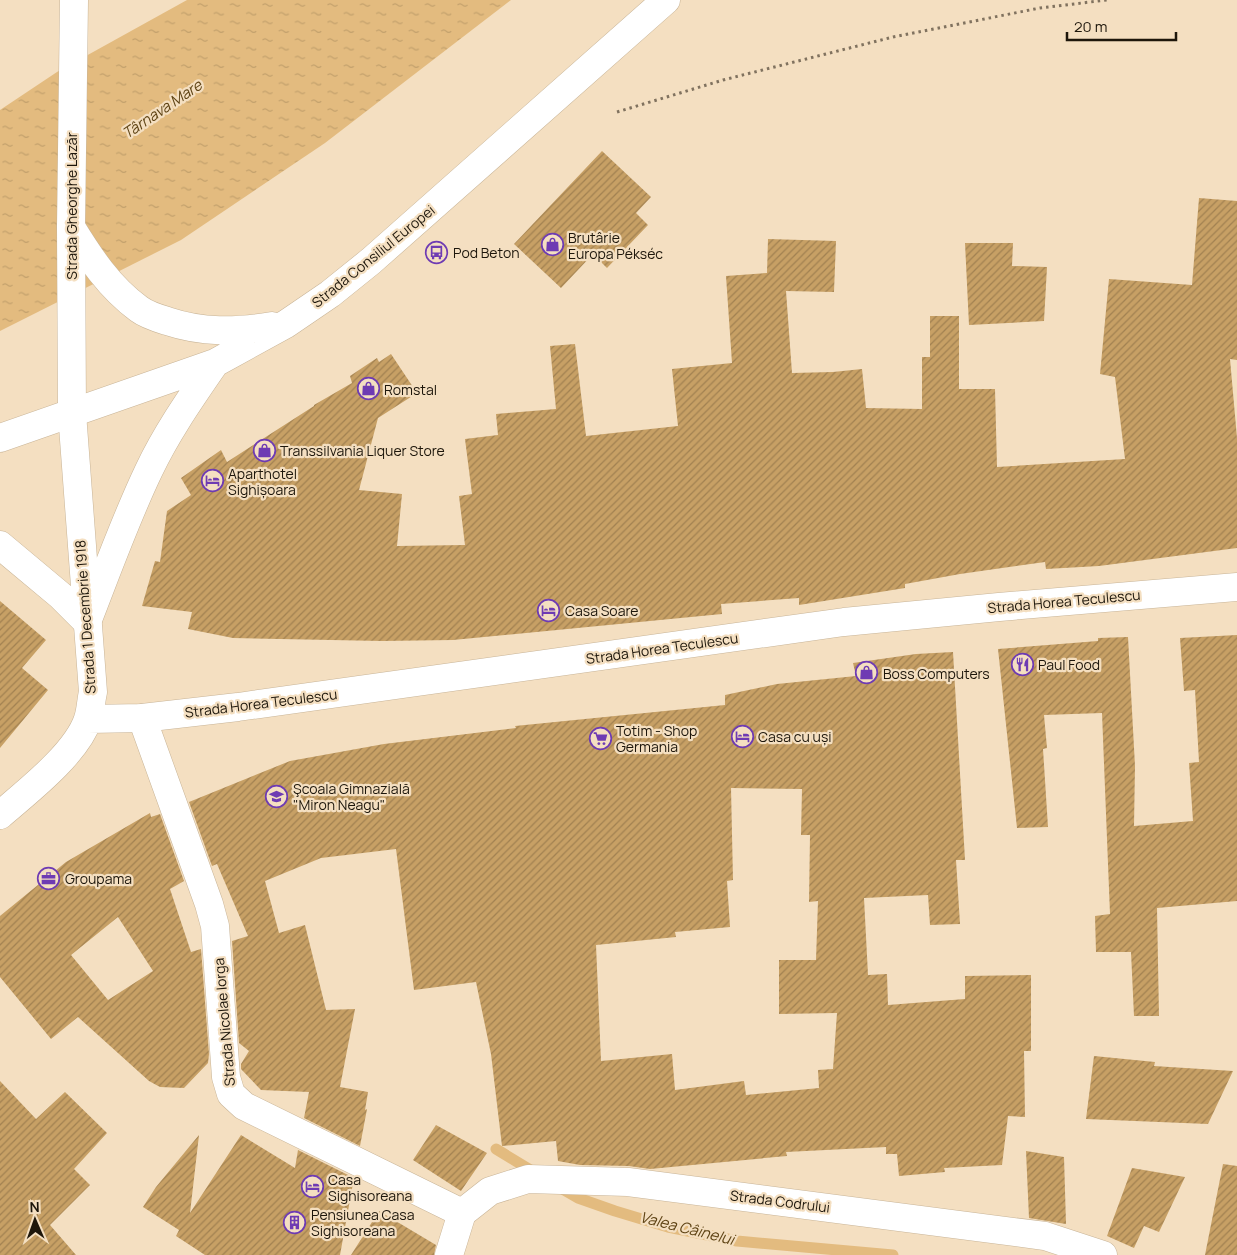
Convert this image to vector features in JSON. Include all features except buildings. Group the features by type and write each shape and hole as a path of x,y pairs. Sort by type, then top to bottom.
{"main road":[{"name":"Strada Gheorghe Lazăr","path":"72,413 70,330 74,0"},
{"name":"Strada Consiliul Europei","path":"0,438 215,363 286,324 330,294 371,261 666,0"},
{"path":"71,228 98,270 119,293 140,310 154,317 182,326 214,331 241,331 286,324"},
{"path":"0,545 61,596 87,622 129,513 149,469 174,424 215,363"},
{"name":"Strada 1 Decembrie 1918","path":"0,815 42,778 71,748 88,719 93,692 72,413"},
{"name":"Strada Horea Teculescu","path":"88,719 142,718 238,707 844,622 999,606 1237,587"},
{"name":"Strada Nicolae Iorga","path":"142,718 209,904 215,926 226,1077 230,1094 244,1106 462,1213"},
{"name":"Strada Codrului","path":"462,1213 490,1191 528,1179 628,1182 1045,1236 1103,1255"},
{"path":"450,1255 462,1213"}],"path":[{"path":"617,112 723,80 893,37 1040,8 1107,0"}],"water":[{"name":"Târnava Mare","path":"187,0 511,0 325,143 181,240 0,331 0,110 57,72"}],"waterway":[{"name":"Valea Câinelui","path":"496,1149 537,1174"},
{"name":"Valea Câinelui","path":"559,1187 578,1198 668,1227 737,1241 893,1255"}],"place":[{"name":"Brutârie Europa Pékséc","path":"552,245"},
{"name":"Pod Beton","path":"437,252"},
{"name":"Romstal","path":"368,389"},
{"name":"Transsilvania Liquer Store","path":"264,450"},
{"name":"Aparthotel Sighișoara","path":"212,481"},
{"name":"Casa Soare","path":"549,610"},
{"name":"Paul Food","path":"1022,664"},
{"name":"Boss Computers","path":"867,673"},
{"name":"Casa cu uși","path":"742,736"},
{"name":"Totim - Shop Germania","path":"600,738"},
{"name":"Şcoala Gimnazială \"Miron Neagu\"","path":"277,796"},
{"name":"Groupama","path":"49,878"},
{"name":"Casa Sighisoreana","path":"312,1187"},
{"name":"Pensiunea Casa Sighisoreana","path":"295,1222"}]}
